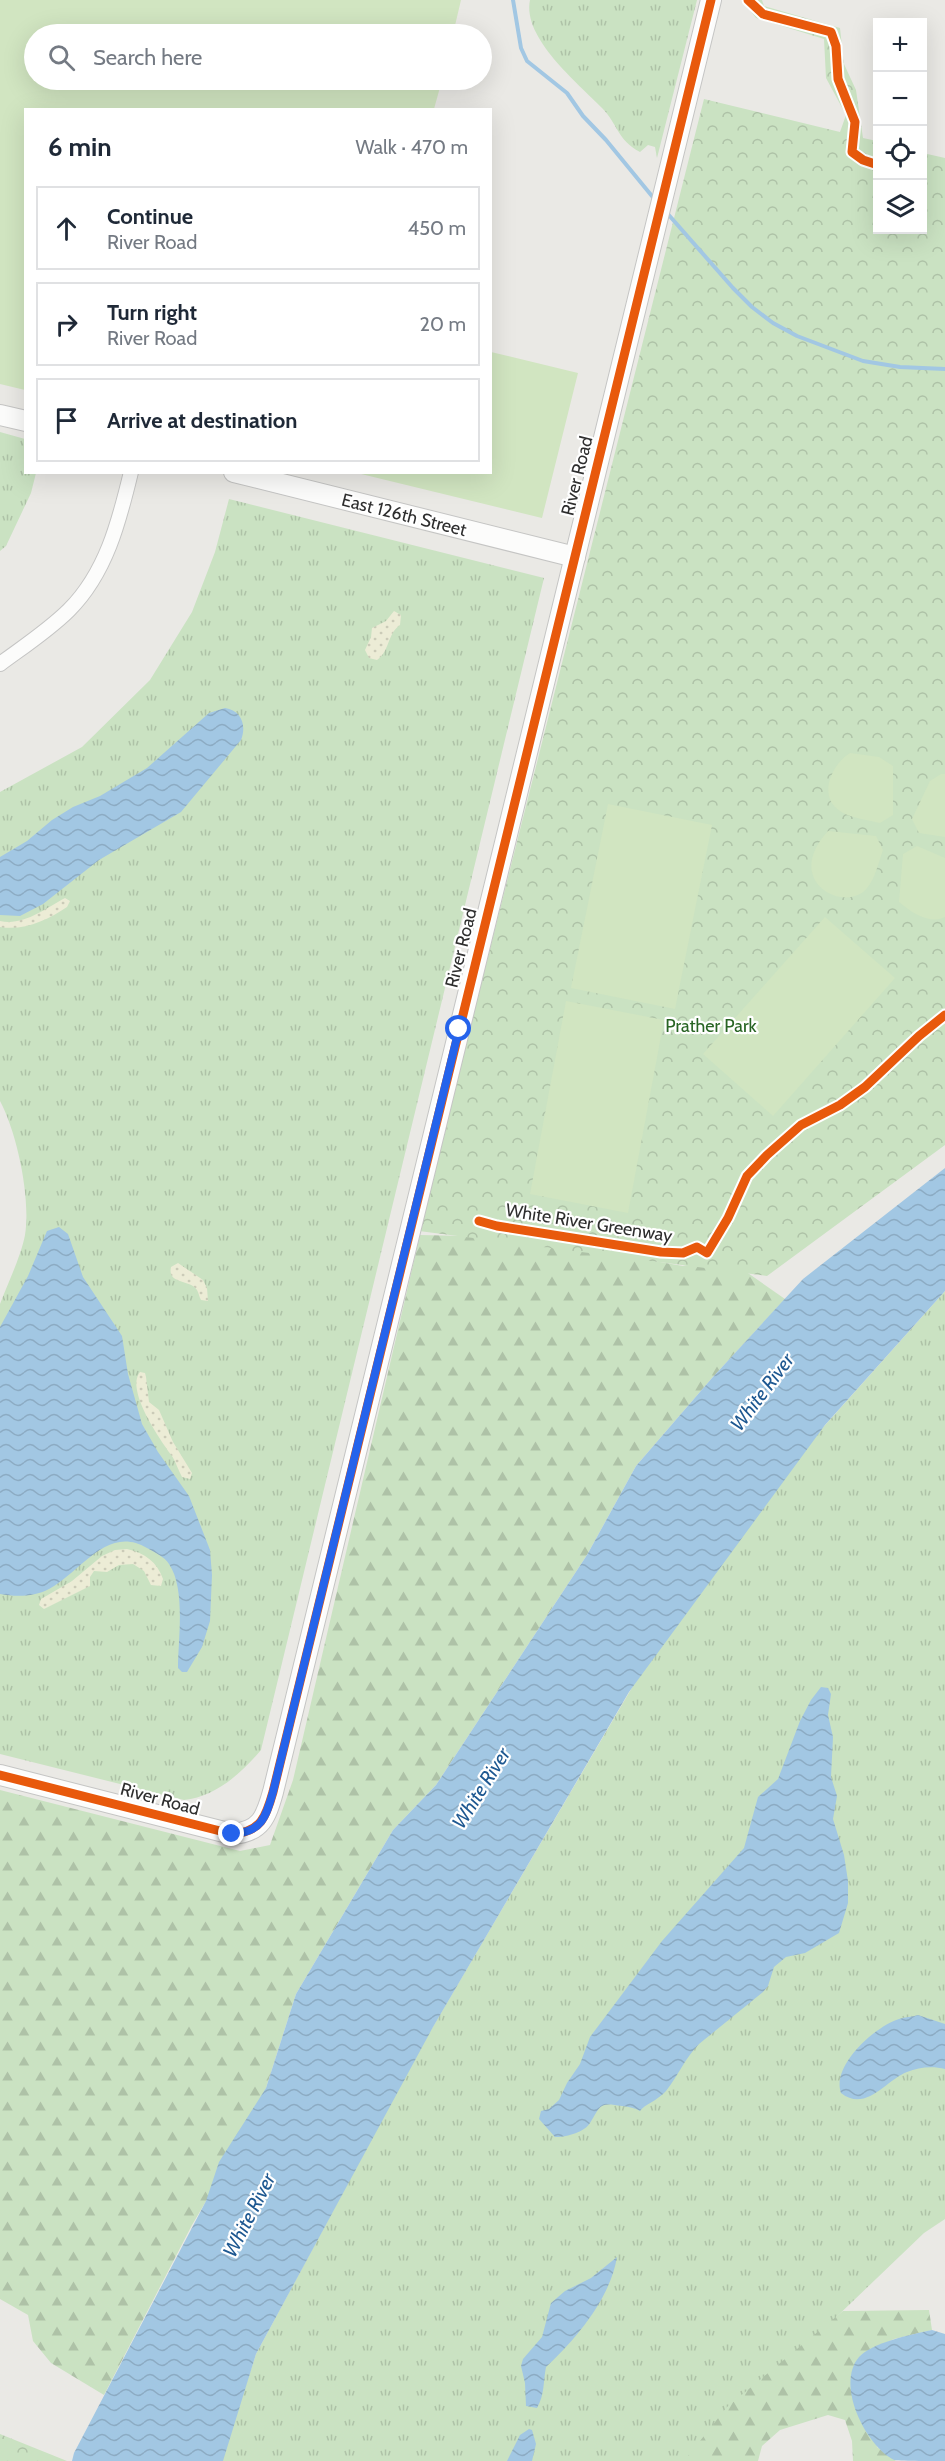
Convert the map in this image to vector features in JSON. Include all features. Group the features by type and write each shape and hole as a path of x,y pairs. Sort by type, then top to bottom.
{"street":[{"name":"River Road","path":"4,1776 232,1834 250,1831 266,1814 711,0"},
{"path":"0,415 24,421"},
{"path":"0,664 69,610 91,582 114,536 130,474"},
{"name":"East 126th Street","path":"242,474 575,556"}],"green space":[{"path":"0,0 461,0 455,24 24,24 24,90 439,90 434,108 24,108 24,390 0,384"},
{"path":"530,0 697,0 657,158 655,147 648,145 640,152 632,147 622,137 602,108 554,59 534,29 530,15"},
{"name":"Prather Park","path":"742,0 762,0 764,6 840,28 844,64 856,90 863,138 873,140 873,234 927,234 927,154 945,158 945,1145 767,1276 419,1231 704,99 840,132 846,115 826,78 824,39 756,18"},
{"path":"492,352 578,373 542,518 361,474 492,474"},
{"path":"0,432 24,439 24,474 36,474 31,493 6,546 0,551"},
{"path":"229,499 544,578 261,1750 227,1783 206,1794 184,1800 0,1754 0,1304 21,1252 25,1235 26,1203 17,1148 0,1101 0,792 82,747 150,680 192,612 215,552"},
{"path":"850,753 879,757 893,766 893,815 880,823 840,811 829,797 828,789 833,772 843,758"},
{"path":"945,774 945,837 919,833 912,819 930,781"},
{"path":"608,804 712,825 675,1009 571,988"},
{"path":"828,831 876,836 883,850 872,880 867,888 858,895 846,897 833,895 822,889 814,879 811,866 815,849"},
{"path":"917,846 945,858 945,917 927,918 899,902 903,854"},
{"path":"825,917 895,978 773,1116 703,1054"},
{"path":"566,1001 664,1020 628,1213 530,1194"},
{"path":"420,1235 515,1237 683,1266 725,1257 785,1299 712,1378 636,1466 587,1555 436,1785 393,1830 296,1994 258,2113 192,2225 104,2395 51,2363 33,2341 28,2315 0,2299 0,1790 240,1851 270,1845 293,1780"},
{"path":"945,1291 945,2219 924,2233 733,2416 707,2461 221,2461 256,2354 421,2047 640,1674 793,1461"},
{"path":"929,2310 932,2330 894,2339 861,2355 877,2447 896,2461 853,2461 852,2441 845,2420 828,2415 780,2430 762,2446 758,2461 684,2461 727,2407 843,2311"},
{"path":"0,2434 67,2461 0,2461"}],"sand":[{"path":"394,611 401,615 400,625 381,656 377,660 369,658 365,650 372,628 386,621"},
{"path":"65,898 70,901 67,907 44,920 27,926 0,927 0,921 25,919"},
{"path":"178,1263 203,1280 207,1288 208,1301 201,1300 194,1287 172,1277 171,1267"},
{"path":"140,1372 145,1373 149,1402 159,1410 173,1442 192,1473 190,1479 182,1477 146,1415 137,1391"},
{"path":"127,1549 145,1556 154,1563 163,1579 161,1586 151,1585 144,1571 133,1564 119,1565 107,1572 94,1571 90,1577 90,1586 44,1609 39,1605 41,1599 72,1581 102,1556 115,1550"}],"water":[{"path":"225,708 231,709 241,719 243,734 241,740 181,812 99,860 43,904 20,916 0,915 0,857 27,841 52,820 73,807 100,796 147,768 209,713"},
{"name":"White River","path":"945,1168 945,1291 825,1425 629,1692 433,2027 256,2354 223,2461 72,2461 74,2453 206,2201 219,2162 266,2088 296,1994 393,1830 436,1785 587,1555 636,1466 712,1378 803,1279"},
{"path":"59,1227 68,1234 83,1277 122,1336 128,1374 142,1424 158,1452 189,1496 210,1550 212,1575 210,1621 202,1647 187,1672 182,1672 178,1668 179,1601 174,1574 165,1559 133,1542 119,1542 107,1546 43,1592 25,1596 0,1594 0,1327 28,1276 47,1231"},
{"path":"821,1687 828,1688 831,1694 828,1715 833,1737 831,1777 837,1796 833,1819 844,1855 848,1881 848,1903 839,1933 805,1953 786,1957 774,1967 768,1986 763,1992 699,2044 666,2091 640,2111 634,2108 605,2105 599,2109 584,2129 555,2137 539,2119 541,2111 549,2109 559,2100 580,2064 590,2037 662,1941 744,1848 758,1797 778,1779 800,1721"},
{"path":"918,2015 945,2024 945,2069 912,2070 899,2076 876,2093 859,2099 850,2098 841,2093 840,2082 843,2071 858,2048 889,2023"},
{"path":"617,2257 607,2288 590,2317 569,2344 546,2367 543,2393 537,2408 526,2406 525,2383 521,2366 523,2359 542,2337 551,2303 565,2291 591,2278"},
{"path":"932,2330 945,2334 945,2461 894,2460 883,2453 873,2442 857,2414 850,2383 852,2369 859,2357 873,2347"},
{"path":"529,2429 532,2430 536,2444 532,2461 507,2461 520,2435"}],"waterway":[{"path":"513,0 521,48 527,61 567,93 583,116 606,140 656,201"},
{"path":"667,213 733,288 773,323 797,336 863,361 900,367 945,369"}],"cycle path":[{"path":"0,1775 232,1834 242,1833 256,1826 268,1809 711,0"},
{"path":"748,0 763,14 831,32 836,46 838,79 855,122 852,152 863,160 873,163"},
{"name":"White River Greenway","path":"479,1221 497,1226 661,1252 683,1253 697,1247 707,1253 728,1218 747,1176 767,1155 801,1125 840,1105 865,1087 945,1015"}],"route":[{"path":"232,1834 250,1831 263,1820 273,1792 459,1029"}]}
